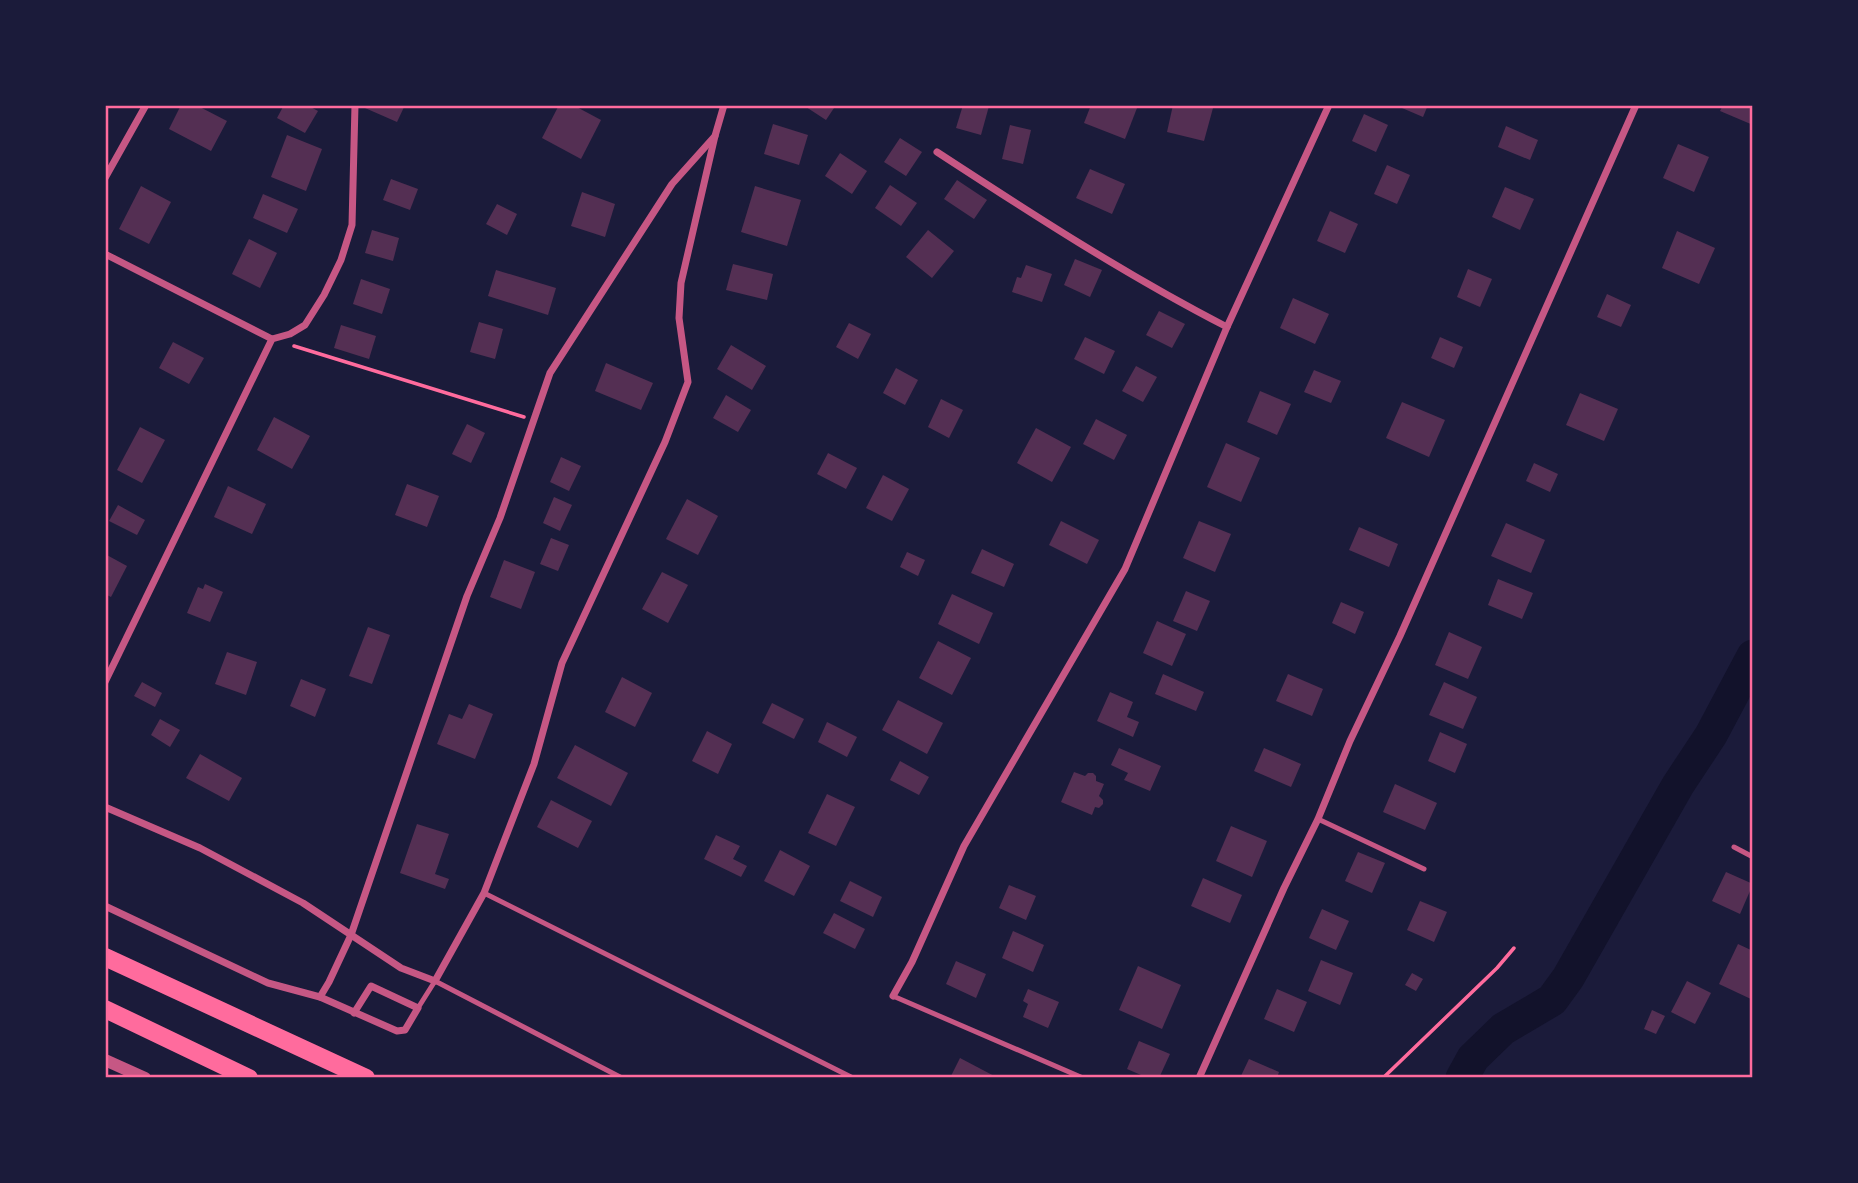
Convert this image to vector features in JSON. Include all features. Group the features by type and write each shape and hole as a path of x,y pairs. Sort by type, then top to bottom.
{"main road":[{"path":"105,957 366,1078"},
{"path":"105,1009 250,1078"}],"street":[{"path":"105,178 146,105"},
{"path":"105,254 272,339 290,334 305,325 324,295 341,260 352,225 355,105"},
{"path":"105,807 211,854 303,902 401,968 435,981 484,893 534,764 562,663 665,442 688,382 678,318 681,283 724,105"},
{"path":"893,996 912,962 964,846 1125,569 1227,327 1329,105"},
{"path":"1199,1078 1318,819 1350,741 1400,636 1636,105"},
{"path":"320,997 330,982 351,935 467,596 500,519 551,373 671,184 715,136"},
{"path":"937,152 1052,227 1167,296 1227,327"},
{"path":"105,682 272,339"},
{"path":"105,906 268,983 320,997 354,1013 397,1031 405,1030 418,1008 371,986 354,1013"},
{"path":"105,1060 145,1078"}],"lane":[{"path":"1318,819 1424,869"},
{"path":"1734,847 1753,857"},
{"path":"484,893 853,1078"},
{"path":"418,1008 435,981 622,1078"},
{"path":"893,996 1083,1078"}],"path":[{"path":"272,339 535,421"},
{"path":"1383,1078 1497,968 1514,948"}],"building":[{"path":"181,105 196,105 227,121 211,151 169,129"},
{"path":"284,105 307,105 318,111 305,133 277,118"},
{"path":"367,105 405,105 397,122 365,108"},
{"path":"559,105 573,105 601,120 581,159 542,138"},
{"path":"803,105 836,105 826,120"},
{"path":"963,105 989,106 981,135 956,128"},
{"path":"1091,105 1127,105 1137,108 1125,139 1084,123"},
{"path":"1173,105 1203,105 1213,108 1204,141 1167,132"},
{"path":"1395,105 1428,105 1423,117"},
{"path":"1723,105 1753,105 1753,125 1720,111"},
{"path":"1364,114 1388,125 1376,152 1352,141"},
{"path":"773,124 808,135 799,165 764,154"},
{"path":"1010,125 1031,130 1023,164 1002,159"},
{"path":"1506,126 1538,140 1530,160 1498,147"},
{"path":"287,135 322,149 306,191 271,177"},
{"path":"900,138 922,152 906,176 884,162"},
{"path":"1678,144 1709,157 1694,192 1663,178"},
{"path":"840,153 867,171 852,194 825,176"},
{"path":"1387,165 1410,175 1397,204 1374,194"},
{"path":"1090,169 1125,184 1112,214 1076,198"},
{"path":"391,179 418,189 410,210 383,200"},
{"path":"957,180 987,200 974,219 944,199"},
{"path":"890,185 917,203 901,226 875,208"},
{"path":"141,186 171,202 149,244 119,229"},
{"path":"755,186 801,200 787,246 741,232"},
{"path":"1505,187 1534,199 1520,230 1492,217"},
{"path":"582,192 615,204 605,237 571,226"},
{"path":"263,194 298,209 287,233 253,218"},
{"path":"497,204 517,214 507,235 486,224"},
{"path":"1330,211 1358,224 1345,253 1317,241"},
{"path":"372,230 399,238 393,261 365,253"},
{"path":"928,230 954,251 932,278 906,257"},
{"path":"1677,231 1715,248 1699,284 1662,268"},
{"path":"249,239 277,253 260,288 232,274"},
{"path":"1075,259 1102,270 1090,297 1064,285"},
{"path":"733,264 773,274 767,300 726,290"},
{"path":"1026,265 1052,274 1042,302 1012,292 1017,277 1021,278"},
{"path":"1468,269 1492,279 1480,307 1457,297"},
{"path":"496,270 556,288 548,315 488,296"},
{"path":"361,279 390,289 382,314 353,304"},
{"path":"1607,294 1631,305 1621,327 1597,317"},
{"path":"1293,298 1329,314 1315,344 1280,328"},
{"path":"1159,311 1185,324 1172,348 1146,335"},
{"path":"479,322 503,329 495,359 470,352"},
{"path":"849,323 871,334 858,359 836,347"},
{"path":"341,325 376,336 369,359 334,348"},
{"path":"1085,337 1115,351 1104,374 1074,359"},
{"path":"1440,337 1463,347 1454,368 1431,358"},
{"path":"173,342 204,358 189,384 159,368"},
{"path":"731,345 766,366 752,390 717,369"},
{"path":"606,363 653,383 641,410 595,391"},
{"path":"1136,366 1157,377 1143,402 1122,391"},
{"path":"896,368 918,380 905,405 883,393"},
{"path":"1314,370 1341,381 1331,403 1304,392"},
{"path":"1260,391 1291,404 1277,435 1247,422"},
{"path":"1580,393 1618,409 1604,441 1566,425"},
{"path":"726,395 751,410 738,432 713,418"},
{"path":"941,399 963,410 949,438 928,427"},
{"path":"1402,402 1445,420 1429,457 1386,438"},
{"path":"274,417 310,436 292,469 257,450"},
{"path":"1096,419 1127,435 1114,460 1083,444"},
{"path":"467,424 485,433 471,463 452,454"},
{"path":"140,427 165,440 142,483 117,470"},
{"path":"1036,428 1071,447 1052,482 1017,463"},
{"path":"1226,443 1260,458 1241,502 1207,487"},
{"path":"828,453 857,468 846,489 817,474"},
{"path":"561,457 581,466 569,491 550,482"},
{"path":"1534,463 1558,474 1550,492 1526,481"},
{"path":"883,475 909,489 892,521 866,508"},
{"path":"407,484 439,496 427,527 395,515"},
{"path":"228,486 266,504 252,534 214,517"},
{"path":"554,497 572,505 560,531 543,523"},
{"path":"687,499 718,516 698,555 666,539"},
{"path":"118,505 145,520 137,535 109,521"},
{"path":"1061,521 1099,540 1087,564 1049,545"},
{"path":"1199,521 1231,534 1215,572 1183,558"},
{"path":"1506,523 1545,540 1531,573 1491,556"},
{"path":"1359,527 1398,544 1389,567 1349,550"},
{"path":"551,538 569,545 558,571 540,564"},
{"path":"982,549 1014,564 1004,587 971,573"},
{"path":"907,552 925,560 918,576 900,567"},
{"path":"105,554 127,566 111,597 105,594"},
{"path":"504,560 535,572 521,609 490,597"},
{"path":"662,572 688,585 668,623 642,609"},
{"path":"1498,579 1533,593 1522,619 1488,605"},
{"path":"205,584 223,592 210,622 187,613 198,587 203,589"},
{"path":"1186,591 1210,601 1197,631 1173,621"},
{"path":"952,594 993,613 979,644 938,624"},
{"path":"1341,602 1364,612 1355,634 1332,623"},
{"path":"1157,621 1186,634 1172,666 1143,653"},
{"path":"368,627 390,635 372,684 349,676"},
{"path":"1449,632 1482,647 1468,679 1435,665"},
{"path":"938,641 971,658 952,695 919,678"},
{"path":"227,652 257,662 246,695 215,684"},
{"path":"1163,674 1204,692 1196,711 1155,694"},
{"path":"1288,674 1323,689 1312,716 1276,701"},
{"path":"622,677 652,693 635,727 605,712"},
{"path":"301,679 326,689 315,717 290,706"},
{"path":"142,682 162,693 155,707 134,696"},
{"path":"1444,682 1477,697 1463,729 1429,715"},
{"path":"1110,692 1133,702 1127,717 1139,722 1133,737 1097,721"},
{"path":"898,700 943,723 927,754 882,730"},
{"path":"772,703 804,719 794,739 762,723"},
{"path":"469,704 493,714 475,759 437,744 449,714 462,719"},
{"path":"160,719 180,730 170,747 151,735"},
{"path":"827,722 857,737 847,757 818,742"},
{"path":"707,731 732,744 718,774 692,761"},
{"path":"1440,732 1467,744 1455,773 1428,761"},
{"path":"575,745 628,773 611,806 557,778"},
{"path":"1119,748 1161,766 1150,791 1124,780 1128,773 1111,765"},
{"path":"1264,748 1301,764 1291,787 1254,771"},
{"path":"200,754 242,778 229,801 186,778"},
{"path":"900,761 929,777 919,795 890,780"},
{"path":"1074,772 1085,776 1093,773 1096,781 1104,784 1099,796 1103,804 1099,808 1095,807 1092,815 1061,802"},
{"path":"1395,784 1437,803 1425,830 1383,812"},
{"path":"827,794 855,807 836,846 808,833"},
{"path":"551,800 592,821 578,848 537,827"},
{"path":"417,824 449,834 435,874 449,879 445,889 400,873"},
{"path":"1231,826 1267,841 1252,877 1216,861"},
{"path":"716,835 740,846 733,859 747,866 741,877 704,859"},
{"path":"780,850 810,866 794,896 764,881"},
{"path":"1358,852 1385,863 1372,893 1345,881"},
{"path":"1726,872 1753,884 1740,914 1712,901"},
{"path":"1203,878 1242,895 1230,923 1191,906"},
{"path":"850,881 882,897 873,917 840,901"},
{"path":"1009,885 1036,896 1026,920 999,908"},
{"path":"1420,901 1447,912 1434,942 1407,930"},
{"path":"1322,909 1349,921 1336,950 1309,938"},
{"path":"834,913 865,929 855,949 823,933"},
{"path":"1013,931 1044,945 1033,972 1002,958"},
{"path":"1738,944 1753,951 1753,1000 1719,984"},
{"path":"1321,960 1353,973 1340,1005 1308,991"},
{"path":"956,961 986,974 976,998 946,984"},
{"path":"1138,966 1181,985 1162,1029 1119,1010"},
{"path":"1412,973 1423,979 1416,991 1405,985"},
{"path":"1687,981 1711,993 1695,1024 1671,1012"},
{"path":"1028,989 1059,1002 1048,1028 1023,1017 1028,1004 1023,1001"},
{"path":"1277,989 1307,1002 1294,1032 1264,1019"},
{"path":"1652,1010 1665,1016 1656,1034 1644,1029"},
{"path":"1139,1041 1170,1054 1159,1078 1148,1078 1127,1069"},
{"path":"960,1058 998,1078 950,1078"},
{"path":"1249,1059 1279,1072 1277,1078 1240,1078"}],"waterway":[{"path":"1462,1078 1473,1058 1503,1029 1552,1000 1568,978 1678,785 1711,735 1753,656"}]}
